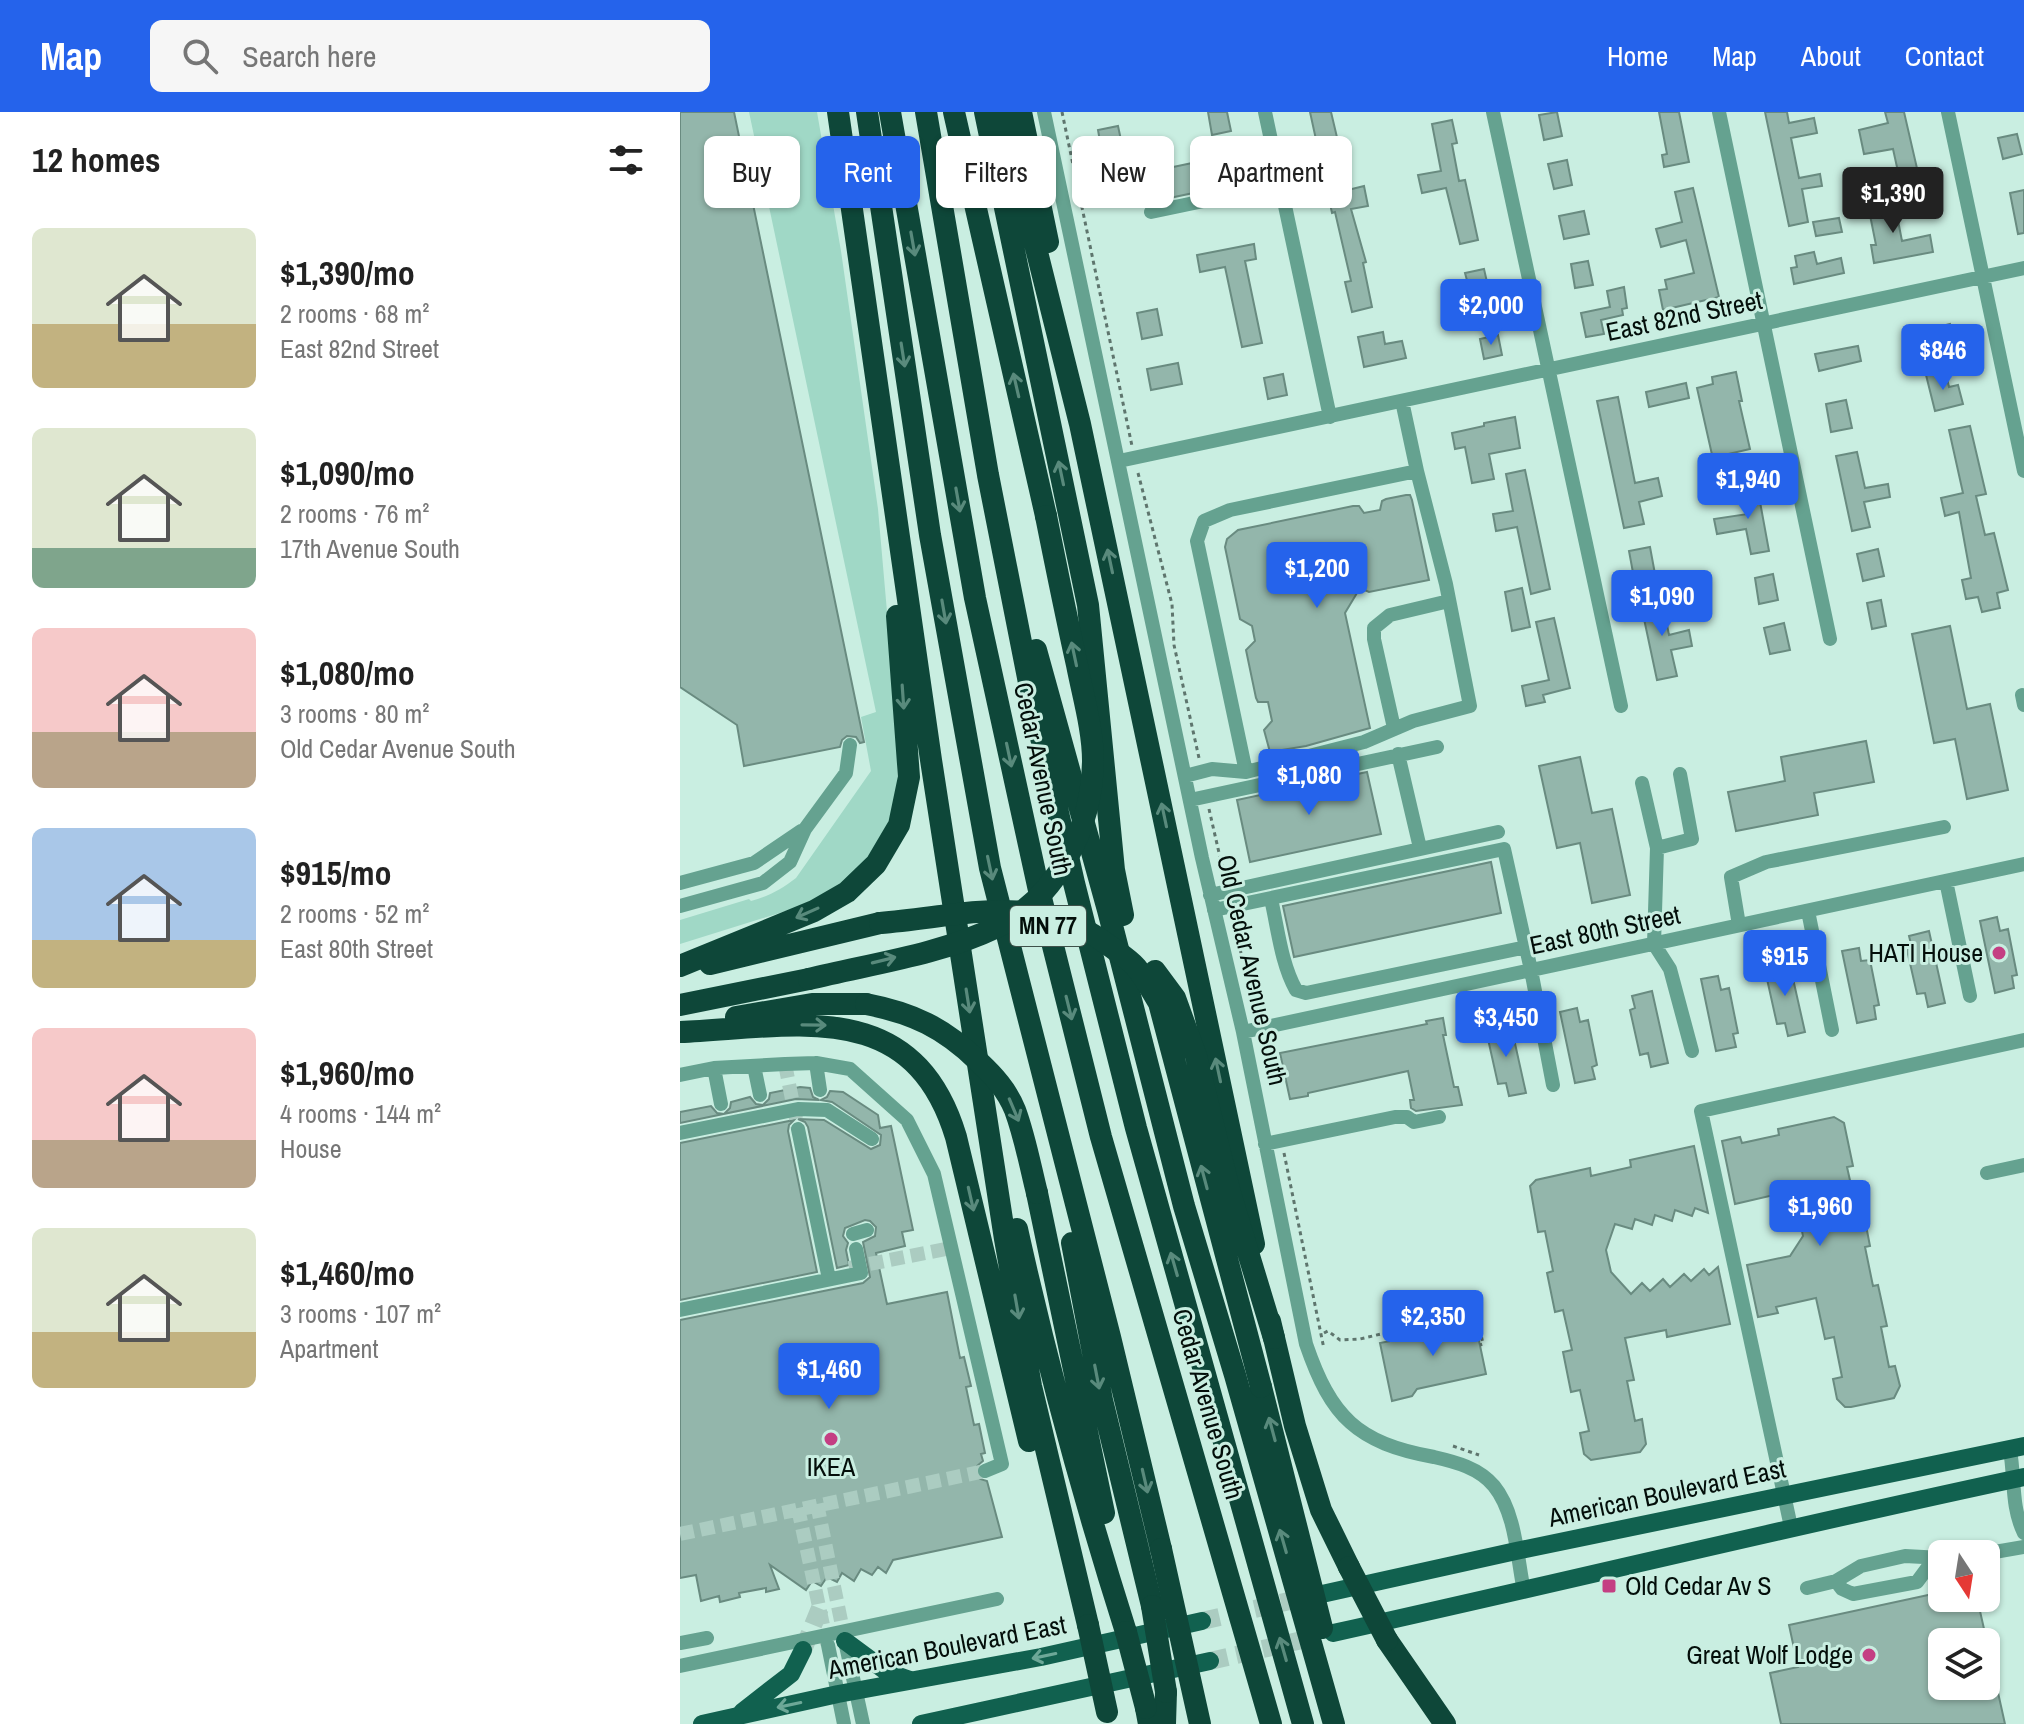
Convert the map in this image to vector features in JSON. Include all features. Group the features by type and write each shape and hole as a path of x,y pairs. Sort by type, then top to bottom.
{"highway":[{"path":"823,112 837,187 868,313"},
{"path":"838,112 1005,1239 1031,1386 1108,1718"},
{"path":"867,112 930,535 990,868 1106,1321 1200,1724"},
{"name":"Cedar Avenue South","path":"890,112 975,598 1038,886 1101,1137 1271,1724"},
{"name":"Cedar Avenue South","path":"926,112 988,475 1032,698 1081,913 1136,1128 1303,1724"},
{"path":"680,1005 809,979 933,949 998,926 1036,899 1065,863 1076,843 1091,789 1093,758 1085,704 1046,516 954,112"},
{"path":"985,112 1088,605 1114,870 1184,1206"},
{"path":"1002,112 1080,424 1295,1426 1321,1510 1349,1567 1387,1640 1445,1724"},
{"path":"1021,112 1065,320 1080,424"},
{"path":"988,475 1108,910 1184,1206 1334,1724"},
{"path":"680,968 814,911 847,892 876,864 899,825 909,777 897,614 903,564"},
{"path":"680,968 771,951 971,900 1016,898 1065,907 1105,925 1145,958 1175,998 1196,1056 1230,1193 1274,1338"},
{"path":"880,923 973,912 1021,910 1062,919 1099,938 1134,965 1159,1003 1329,1656 1334,1724"},
{"path":"680,1026 812,1004 866,1004 926,1022 955,1039 999,1081 1014,1108 1025,1140 1109,1561"},
{"path":"680,1032 796,1025 847,1028 895,1049 933,1084 956,1137 1027,1435 1086,1619"},
{"path":"973,1036 1018,1237 1109,1561 1149,1719"},
{"path":"1036,1053 1102,1400 1152,1606 1166,1692 1165,1724"}],"main road":[{"name":"American Boulevard East","path":"1322,1594 2017,1448"},
{"path":"1333,1633 1791,1527 2021,1482"},
{"name":"American Boulevard East","path":"702,1724 1041,1657 1202,1621"},
{"path":"836,1643 887,1672 913,1681"},
{"path":"736,1716 791,1674 803,1650"},
{"path":"921,1724 1210,1661"}],"street":[{"name":"Old Cedar Avenue South","path":"1044,112 1212,902 1243,1032 1306,1344 1329,1399 1344,1418 1365,1434 1393,1449 1467,1466 1494,1486 1503,1501 1524,1591"},
{"path":"1265,112 1270,136"},
{"path":"1493,112 1621,706"},
{"path":"1719,112 1830,639"},
{"path":"1948,112 2024,471"},
{"path":"1151,212 1190,204"},
{"path":"1285,208 1330,417"},
{"name":"East 82nd Street","path":"1119,461 2024,268"},
{"path":"1185,776 1212,769 1246,772 1364,742 1394,728 1470,706 1402,401"},
{"path":"1246,772 1197,541 1204,521 1230,510 1417,471"},
{"path":"1394,728 1374,628 1390,615 1449,601"},
{"path":"680,906 763,883 790,862 805,829 846,773 850,745"},
{"path":"1190,800 1437,747"},
{"path":"1398,754 1420,848"},
{"path":"1657,848 1692,839 1680,774"},
{"path":"1642,783 1657,848 1654,944 1670,969 1692,1051"},
{"path":"1739,925 1731,877 1766,862 1944,827"},
{"path":"680,883 754,863 805,829"},
{"path":"1212,902 1420,848 1498,832"},
{"path":"1212,902 1271,899 1504,849 1553,1085"},
{"name":"East 80th Street","path":"1243,1032 2024,864"},
{"path":"1946,881 1970,996"},
{"path":"1271,899 1292,983 1296,990 1306,993 1526,947"},
{"path":"1808,911 1832,1030"},
{"path":"1791,1527 1701,1111 2024,1040"},
{"path":"816,1063 820,1090"},
{"path":"680,1075 714,1068 816,1063 850,1069 907,1120 934,1174 1002,1464 985,1471"},
{"path":"754,1066 760,1095"},
{"path":"714,1068 721,1104"},
{"path":"680,1133 798,1109 827,1110 872,1139"},
{"path":"1265,1144 1395,1117 1421,1123 1439,1117"},
{"path":"798,1129 829,1279"},
{"path":"1987,1173 2024,1165"},
{"path":"680,1310 861,1273 859,1237"},
{"path":"2017,1448 2021,1482 2013,1497 2024,1533"},
{"path":"2000,1551 2024,1547"},
{"path":"1807,1588 1836,1581 1861,1566 1905,1556 1928,1557"},
{"path":"1836,1581 1842,1589 1853,1594 1917,1582 1928,1570"},
{"path":"680,1666 997,1599"},
{"path":"680,1643 707,1638"},
{"path":"836,1643 847,1693 863,1724"},
{"path":"844,1724 847,1693"}],"path":[{"path":"1281,1140 1325,1356"},
{"path":"1322,1333 1328,1331 1340,1340 1360,1339 1431,1322 1445,1312 1475,1306 1483,1344 1480,1345"},
{"path":"1452,1445 1475,1452 1486,1461"}],"green space":[{"path":"749,112 817,112 821,136 816,136 816,208 834,208 878,509 895,703 898,783 895,806 882,836 850,877 815,902 680,944 680,920 764,897 796,878 871,771 861,717 876,712 769,208 800,208 800,136 754,136"}],"building":[{"path":"680,112 734,112 739,136 704,136 704,208 754,208 864,742 847,736 840,747 744,766 737,725 680,687"},
{"path":"1208,112 1227,112 1231,131 1212,135"},
{"path":"1310,112 1331,112 1337,136 1315,136"},
{"path":"1557,112 1562,136 1544,140 1539,115"},
{"path":"1659,112 1679,112 1689,162 1664,167 1662,155 1667,154"},
{"path":"1765,112 1787,112 1789,123 1814,118 1817,133 1791,138 1799,178 1820,174 1822,186 1802,189 1808,222 1789,226"},
{"path":"1885,112 1904,112 1925,203 1906,208 1893,149 1864,154 1859,130 1888,123"},
{"path":"1452,120 1457,143 1452,144 1459,181 1465,180 1478,240 1460,244 1446,188 1422,193 1418,175 1441,171 1432,124"},
{"path":"1118,126 1120,136 1099,136 1098,130"},
{"path":"2017,134 2022,154 2003,159 1998,138"},
{"path":"1567,160 1572,185 1554,189 1548,164"},
{"path":"1190,163 1190,194 1174,197 1174,167"},
{"path":"1364,186 1368,206 1351,209 1366,262 1363,263 1372,307 1352,312 1345,282 1351,281 1335,212 1332,213 1331,208 1352,208 1352,189"},
{"path":"1693,188 1719,297 1663,310 1659,290 1667,289 1665,280 1694,273 1686,240 1661,247 1656,229 1682,222 1675,192"},
{"path":"2024,190 2024,233 2018,234 2010,193"},
{"path":"1894,200 1902,241 1930,235 1933,252 1874,263 1871,245 1876,245 1868,205"},
{"path":"1584,211 1589,234 1564,239 1559,216"},
{"path":"1839,218 1842,232 1816,236 1813,222"},
{"path":"1254,244 1256,259 1245,261 1262,343 1242,347 1225,267 1200,272 1197,255"},
{"path":"1814,252 1817,264 1841,258 1844,273 1794,284 1791,268 1797,267 1795,256"},
{"path":"1588,261 1593,285 1575,288 1571,264"},
{"path":"1484,269 1489,291 1471,295 1465,273"},
{"path":"1624,287 1627,308 1622,309 1623,315 1601,320 1604,334 1586,337 1581,313 1610,307 1607,291"},
{"path":"1157,309 1162,335 1142,339 1137,313"},
{"path":"1950,324 1957,354 1937,359 1930,329"},
{"path":"1383,332 1385,344 1402,341 1406,358 1364,367 1358,337"},
{"path":"1498,335 1502,355 1484,359 1480,339"},
{"path":"1858,346 1861,361 1819,371 1815,354"},
{"path":"1178,363 1182,384 1151,390 1147,369"},
{"path":"1945,370 1949,387 1958,385 1963,404 1935,411 1926,375"},
{"path":"1736,372 1750,449 1724,455 1731,491 1721,493 1719,484 1703,487 1700,470 1715,468 1697,388 1713,384 1712,377"},
{"path":"1283,374 1287,395 1268,399 1264,378"},
{"path":"1686,383 1689,398 1649,407 1646,392"},
{"path":"1618,397 1635,483 1658,478 1662,496 1639,502 1644,524 1624,528 1597,401"},
{"path":"1846,400 1852,428 1831,432 1826,404"},
{"path":"1515,417 1520,448 1489,454 1494,479 1472,483 1465,447 1455,449 1452,433"},
{"path":"1970,426 1986,494 1976,496 1985,535 1994,533 2008,590 1997,593 2000,608 1982,612 1978,597 1966,599 1962,580 1971,578 1959,512 1945,516 1941,498 1963,493 1949,430"},
{"path":"1857,452 1865,488 1888,484 1890,497 1864,502 1870,527 1852,531 1836,456"},
{"path":"1525,470 1550,589 1531,594 1517,527 1496,531 1493,514 1513,511 1506,474"},
{"path":"1756,480 1769,551 1751,554 1746,529 1717,534 1714,519 1748,514 1742,483"},
{"path":"1410,495 1412,500 1429,580 1369,592 1360,588 1345,613 1370,728 1306,746 1270,752 1264,730 1272,721 1268,702 1258,702 1256,698 1246,650 1255,641 1252,626 1240,619 1225,547 1227,539 1238,530 1353,506 1359,506 1364,513 1380,510 1382,501"},
{"path":"1650,547 1655,574 1634,578 1629,551"},
{"path":"1878,549 1884,576 1863,581 1857,554"},
{"path":"1773,574 1778,600 1759,604 1755,578"},
{"path":"1522,588 1530,627 1512,631 1505,592"},
{"path":"1661,595 1669,635 1689,630 1692,646 1671,650 1677,676 1657,680 1640,600"},
{"path":"1881,600 1886,626 1872,629 1867,603"},
{"path":"1554,618 1570,688 1543,695 1545,702 1526,706 1522,686 1549,680 1536,622"},
{"path":"1784,623 1790,650 1770,654 1764,628"},
{"path":"1950,626 1967,709 1990,704 2008,790 1967,799 1955,739 1934,743 1912,634"},
{"path":"1866,741 1874,782 1814,793 1818,815 1736,831 1728,792 1785,781 1781,757"},
{"path":"1580,757 1592,813 1612,809 1630,895 1592,903 1580,843 1557,848 1539,766"},
{"path":"1367,772 1381,834 1250,862 1237,800"},
{"path":"1491,862 1501,913 1294,957 1283,906"},
{"name":"HATI House","path":"1997,917 2000,931 2008,929 2017,975 2012,976 2014,988 1995,993 1980,921"},
{"path":"1929,931 1945,1003 1928,1007 1925,993 1917,994 1907,950 1912,948 1909,936"},
{"path":"1859,948 1861,961 1870,960 1879,1005 1874,1006 1876,1019 1857,1023 1842,951"},
{"path":"1789,961 1805,1032 1788,1036 1785,1023 1777,1024 1767,979 1772,978 1769,965"},
{"path":"1718,976 1721,990 1729,988 1738,1033 1733,1034 1736,1047 1716,1051 1701,979"},
{"path":"1652,991 1668,1063 1651,1067 1648,1053 1640,1055 1630,1010 1635,1008 1632,996"},
{"path":"1577,1008 1580,1022 1588,1020 1597,1065 1592,1067 1595,1079 1575,1083 1560,1012"},
{"path":"1443,1018 1446,1035 1443,1035 1454,1087 1458,1087 1462,1105 1416,1111 1411,1108 1410,1100 1414,1100 1408,1071 1290,1099 1280,1053 1427,1024 1426,1021"},
{"path":"1510,1021 1526,1093 1509,1096 1506,1083 1498,1084 1488,1039 1493,1038 1490,1026"},
{"path":"800,1087 810,1088 813,1097 819,1100 796,1099 724,1114 731,1102 750,1097 756,1104 763,1105 770,1093"},
{"name":"IKEA","path":"830,1091 843,1092 878,1115 880,1128 891,1126 913,1230 902,1232 905,1246 876,1253 887,1304 947,1292 960,1358 964,1357 971,1386 966,1387 974,1425 979,1424 985,1453 981,1454 983,1461 977,1466 976,1474 987,1481 1002,1537 893,1560 886,1573 878,1567 872,1575 861,1569 854,1581 842,1573 837,1582 827,1577 821,1586 812,1581 806,1590 770,1565 779,1589 739,1593 740,1597 720,1602 719,1596 701,1601 696,1575 680,1578 680,1320 863,1283 870,1277 863,1242 875,1236 876,1227 870,1221 845,1228 843,1236 848,1243 849,1265 837,1268 808,1127 798,1119 824,1120 871,1149 880,1145 881,1135 832,1102 821,1100"},
{"path":"711,1106 717,1113 724,1114 680,1123 680,1112"},
{"path":"1834,1117 1844,1123 1853,1166 1847,1167 1856,1207 1862,1205 1870,1246 1865,1247 1873,1286 1878,1285 1887,1326 1881,1327 1889,1367 1895,1366 1900,1386 1894,1398 1851,1407 1845,1407 1837,1399 1833,1379 1842,1377 1834,1337 1825,1339 1816,1298 1776,1307 1778,1313 1758,1317 1747,1265 1790,1256 1803,1236 1797,1207 1778,1194 1735,1204 1722,1141 1740,1137 1742,1143 1779,1135 1778,1129"},
{"path":"794,1120 788,1131 817,1272 680,1300 680,1143"},
{"path":"1694,1146 1708,1213 1695,1208 1692,1216 1675,1210 1672,1221 1655,1215 1652,1225 1635,1219 1632,1229 1615,1224 1606,1250 1611,1272 1631,1294 1642,1283 1650,1291 1663,1279 1670,1287 1684,1274 1691,1281 1704,1269 1709,1275 1718,1267 1730,1324 1667,1337 1666,1330 1625,1338 1634,1380 1627,1381 1635,1421 1642,1419 1646,1444 1640,1452 1591,1460 1584,1454 1580,1433 1589,1431 1580,1390 1571,1392 1563,1352 1572,1350 1563,1310 1555,1312 1547,1273 1553,1271 1545,1231 1538,1232 1530,1186 1536,1180 1590,1168 1591,1176 1631,1167 1630,1160"},
{"path":"1440,1317 1446,1322 1474,1317 1486,1374 1417,1389 1412,1396 1392,1401 1380,1343 1430,1333"},
{"name":"Great Wolf Lodge","path":"1928,1595 1928,1612 1980,1612 1984,1628 1928,1628 1928,1700 2000,1700 2005,1724 1781,1724 1770,1673 1798,1667 1789,1625"}],"tunnel":[{"path":"785,1064 798,1129"},
{"path":"849,1268 951,1248"},
{"path":"680,1534 985,1471"},
{"path":"817,1504 845,1640"},
{"path":"798,1508 827,1644"},
{"path":"1202,1621 1311,1596"},
{"path":"803,1650 820,1608"},
{"path":"1210,1661 1320,1636"}],"place":[{"name":"HATI House","path":"1999,953"},
{"name":"IKEA","path":"831,1439"},
{"name":"Old Cedar Av S","path":"1609,1586"},
{"name":"Great Wolf Lodge","path":"1869,1655"}]}
